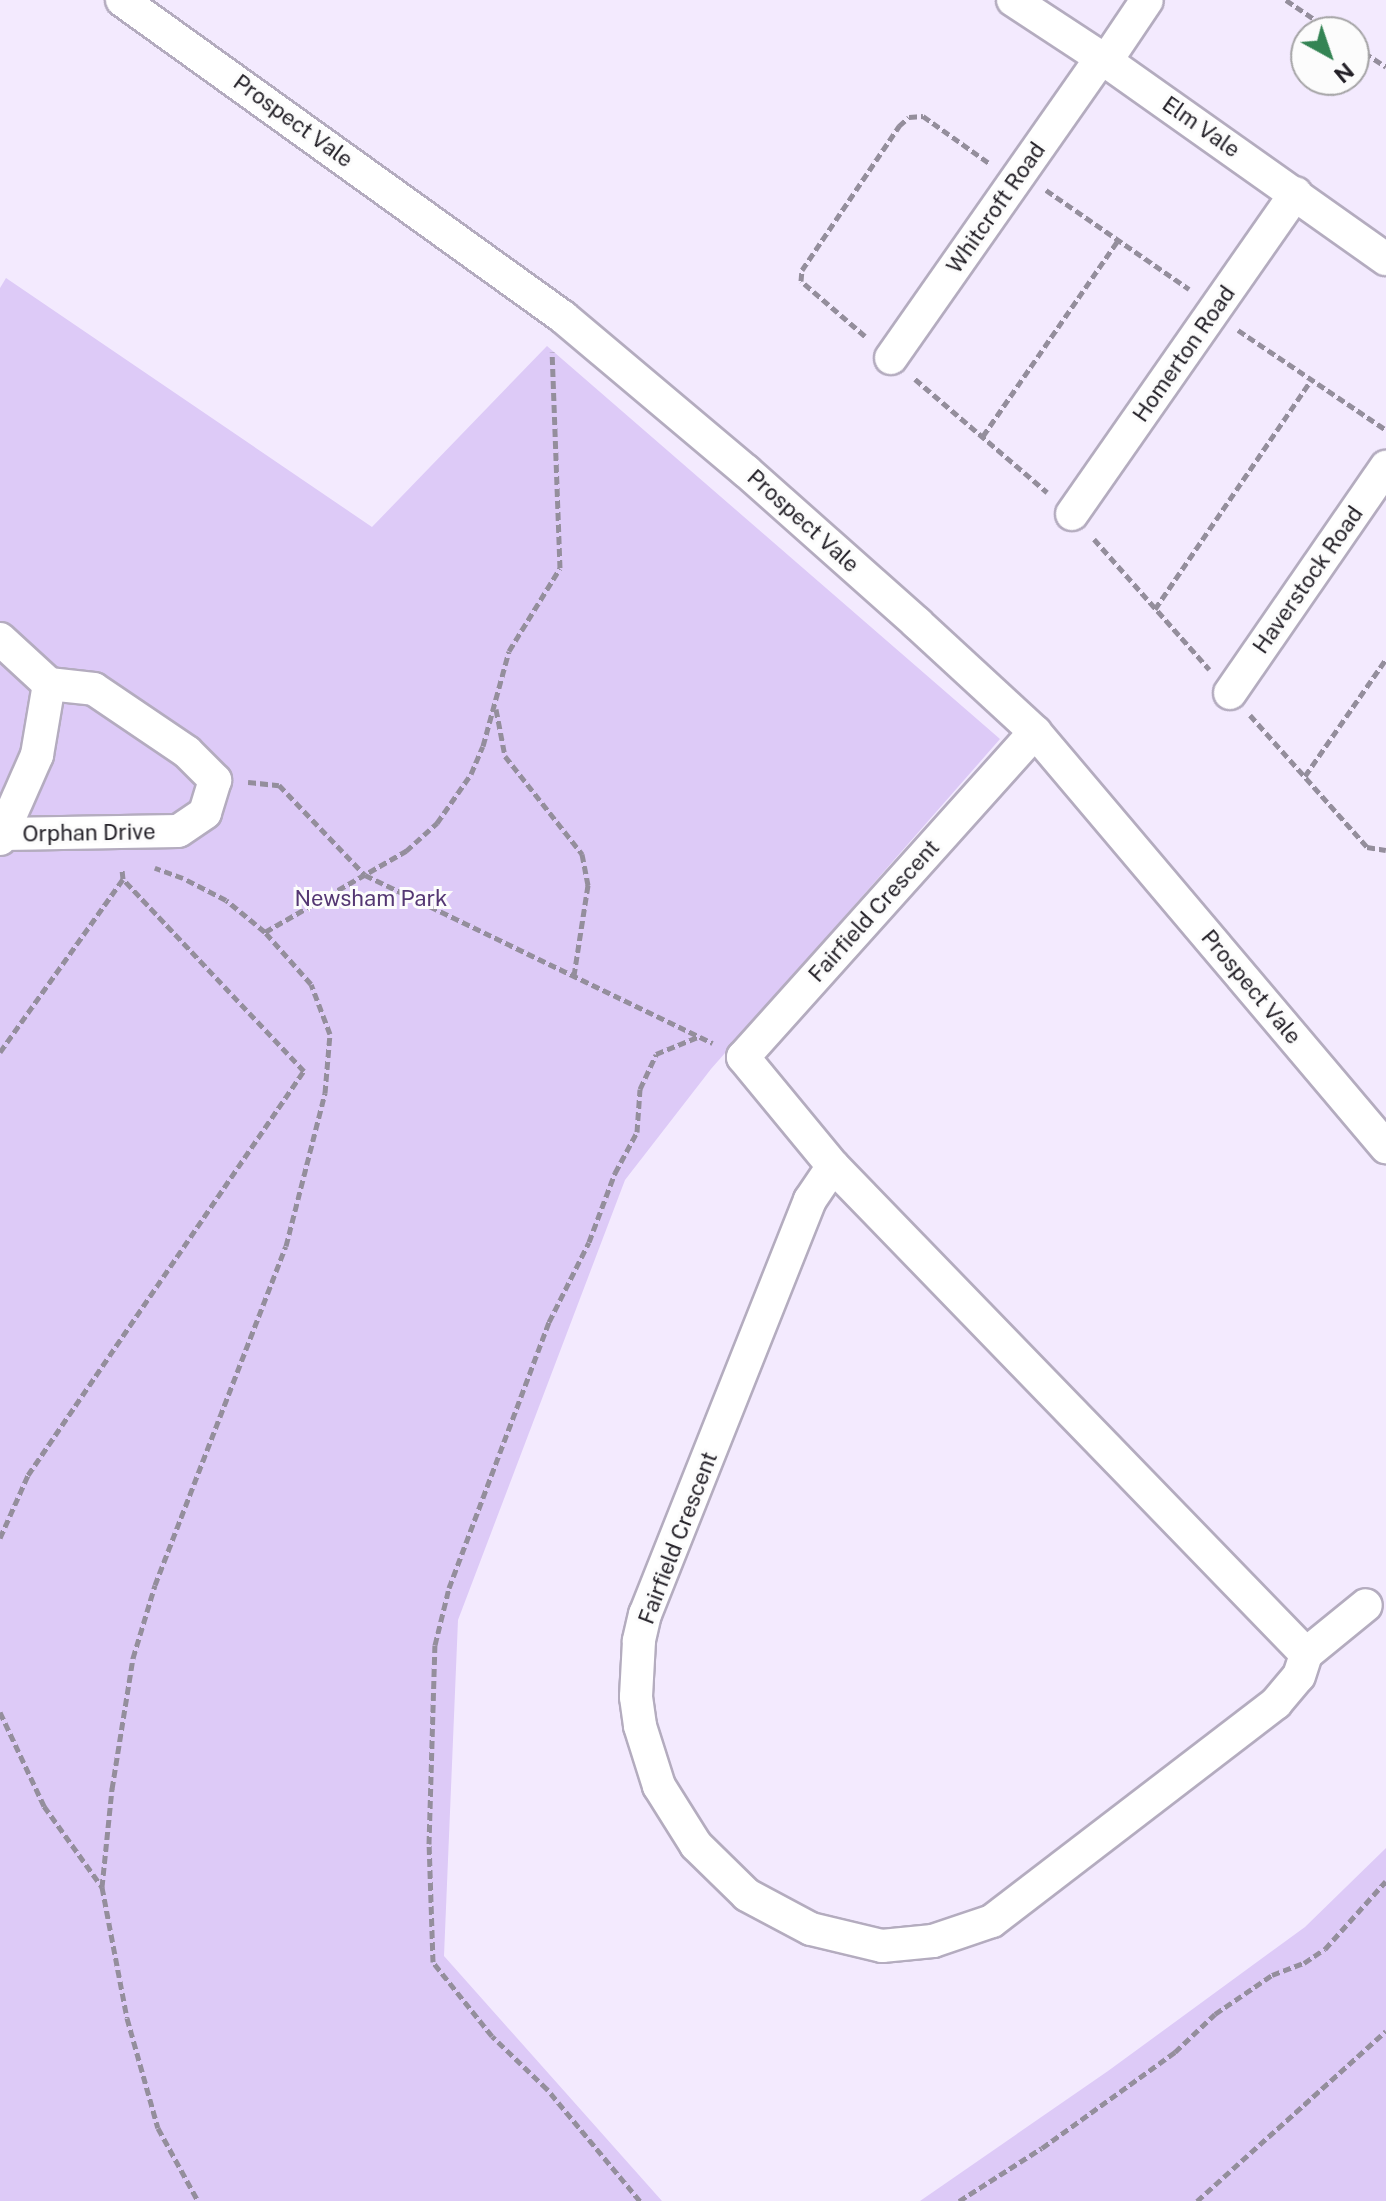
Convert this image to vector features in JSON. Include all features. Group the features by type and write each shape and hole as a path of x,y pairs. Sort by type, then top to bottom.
{"street":[{"name":"Prospect Vale","path":"122,0 563,317 758,481 1035,732 1386,1147"},
{"name":"Elm Vale","path":"1013,0 1296,193 1386,259"},
{"name":"Whitcroft Road","path":"891,358 1017,176 1147,0"},
{"name":"Homerton Road","path":"1072,514 1296,193"},
{"name":"Haverstock Road","path":"1230,693 1386,467"},
{"path":"0,639 49,684 94,689 187,752 215,780"},
{"path":"2,837 37,755 49,684"},
{"name":"Fairfield Crescent","path":"743,1057 1035,732"},
{"name":"Orphan Drive","path":"2,837 178,831 205,813 215,780"},
{"path":"743,1057 833,1166 1306,1654"},
{"name":"Fairfield Crescent","path":"833,1166 810,1200 645,1614 639,1641 636,1697 647,1754 676,1817 719,1871 778,1914 846,1940 882,1946 933,1941 992,1921 1276,1703 1299,1676 1306,1654 1366,1605"}],"path":[{"path":"1286,0 1310,16"},
{"path":"1386,430 1311,380 1118,240 923,116 909,117 899,126 802,270 801,281 1072,514 1367,847 1386,850"},
{"path":"983,436 1118,240"},
{"path":"265,932 406,851 437,823 471,774 509,651 560,568 552,350 563,317"},
{"path":"1155,609 1311,380"},
{"path":"1305,776 1386,659"},
{"path":"495,704 505,756 582,854 588,885 574,975"},
{"path":"215,780 279,785 365,875 743,1057"},
{"path":"0,1538 28,1475 304,1071 123,879 120,833"},
{"path":"145,869 157,868 226,900 265,932 311,984 330,1034 325,1093 286,1246 155,1585 133,1658 112,1789 102,1887 127,2018 158,2128 198,2201"},
{"path":"122,869 133,869"},
{"path":"0,1052 123,879"},
{"path":"640,2201 547,2089 492,2036 433,1962 429,1844 435,1645 449,1588 549,1322 589,1242 615,1173 637,1132 640,1089 656,1054 700,1036"},
{"path":"0,1712 44,1806 102,1887"},
{"path":"959,2201 1042,2148 1175,2052 1215,2014 1272,1975 1304,1963 1325,1949 1386,1881"},
{"path":"1197,2201 1386,2031"}],"green space":[{"name":"Newsham Park","path":"6,278 372,527 547,346 1000,739 711,1069 625,1180 458,1620 444,1956 662,2201 0,2201 0,288"},
{"path":"1386,1848 1386,2201 920,2201 1108,2071 1305,1927"}]}
